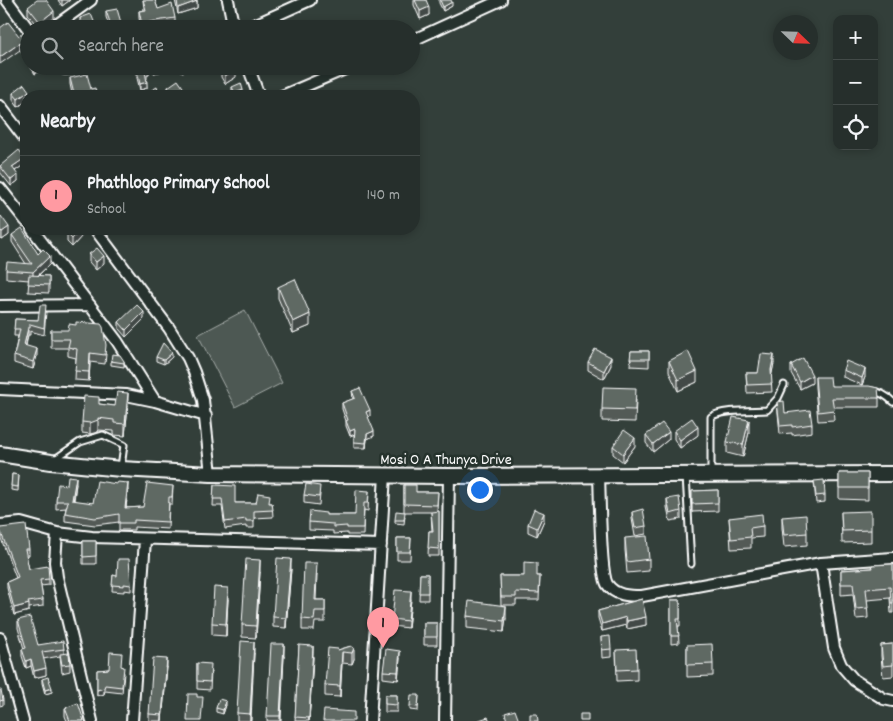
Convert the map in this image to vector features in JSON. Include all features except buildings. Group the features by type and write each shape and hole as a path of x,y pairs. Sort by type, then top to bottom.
{"street":[{"path":"7,0 22,20"},
{"path":"63,20 91,0"},
{"path":"228,0 232,20"},
{"path":"265,20 310,0"},
{"path":"420,36 501,0"},
{"path":"251,75 257,90"},
{"path":"296,90 331,75"},
{"path":"0,106 20,132"},
{"path":"0,188 20,213"},
{"path":"37,235 117,341 155,401"},
{"path":"99,235 180,343 194,372 206,416 211,474"},
{"path":"0,306 90,306"},
{"path":"0,390 126,395 155,401 206,416"},
{"name":"Mosi O A Thunya Drive","path":"0,454 51,462 121,469 211,474 449,476 893,474"},
{"path":"370,721 385,475"},
{"path":"599,475 604,568 607,583 615,592 626,596 642,596 821,563 893,558"},
{"path":"446,721 449,476"},
{"path":"0,525 21,523 57,533 92,538 381,545"},
{"path":"57,533 55,562 57,577 92,721"},
{"path":"132,721 145,540"},
{"path":"821,563 834,648 841,665 854,680 884,699 893,701"},
{"path":"0,638 22,721"}],"lane":[{"path":"711,475 711,417 714,414 723,412 768,410 778,398 784,385"},
{"path":"866,390 878,391 893,402"},
{"path":"51,462 80,442 103,435 124,445 121,469"},
{"path":"686,475 691,564"}],"shaded area":[{"path":"245,310 282,383 235,407 198,335"}],"place":[{"name":"Phathlogo Primary School","path":"383,648"}]}
